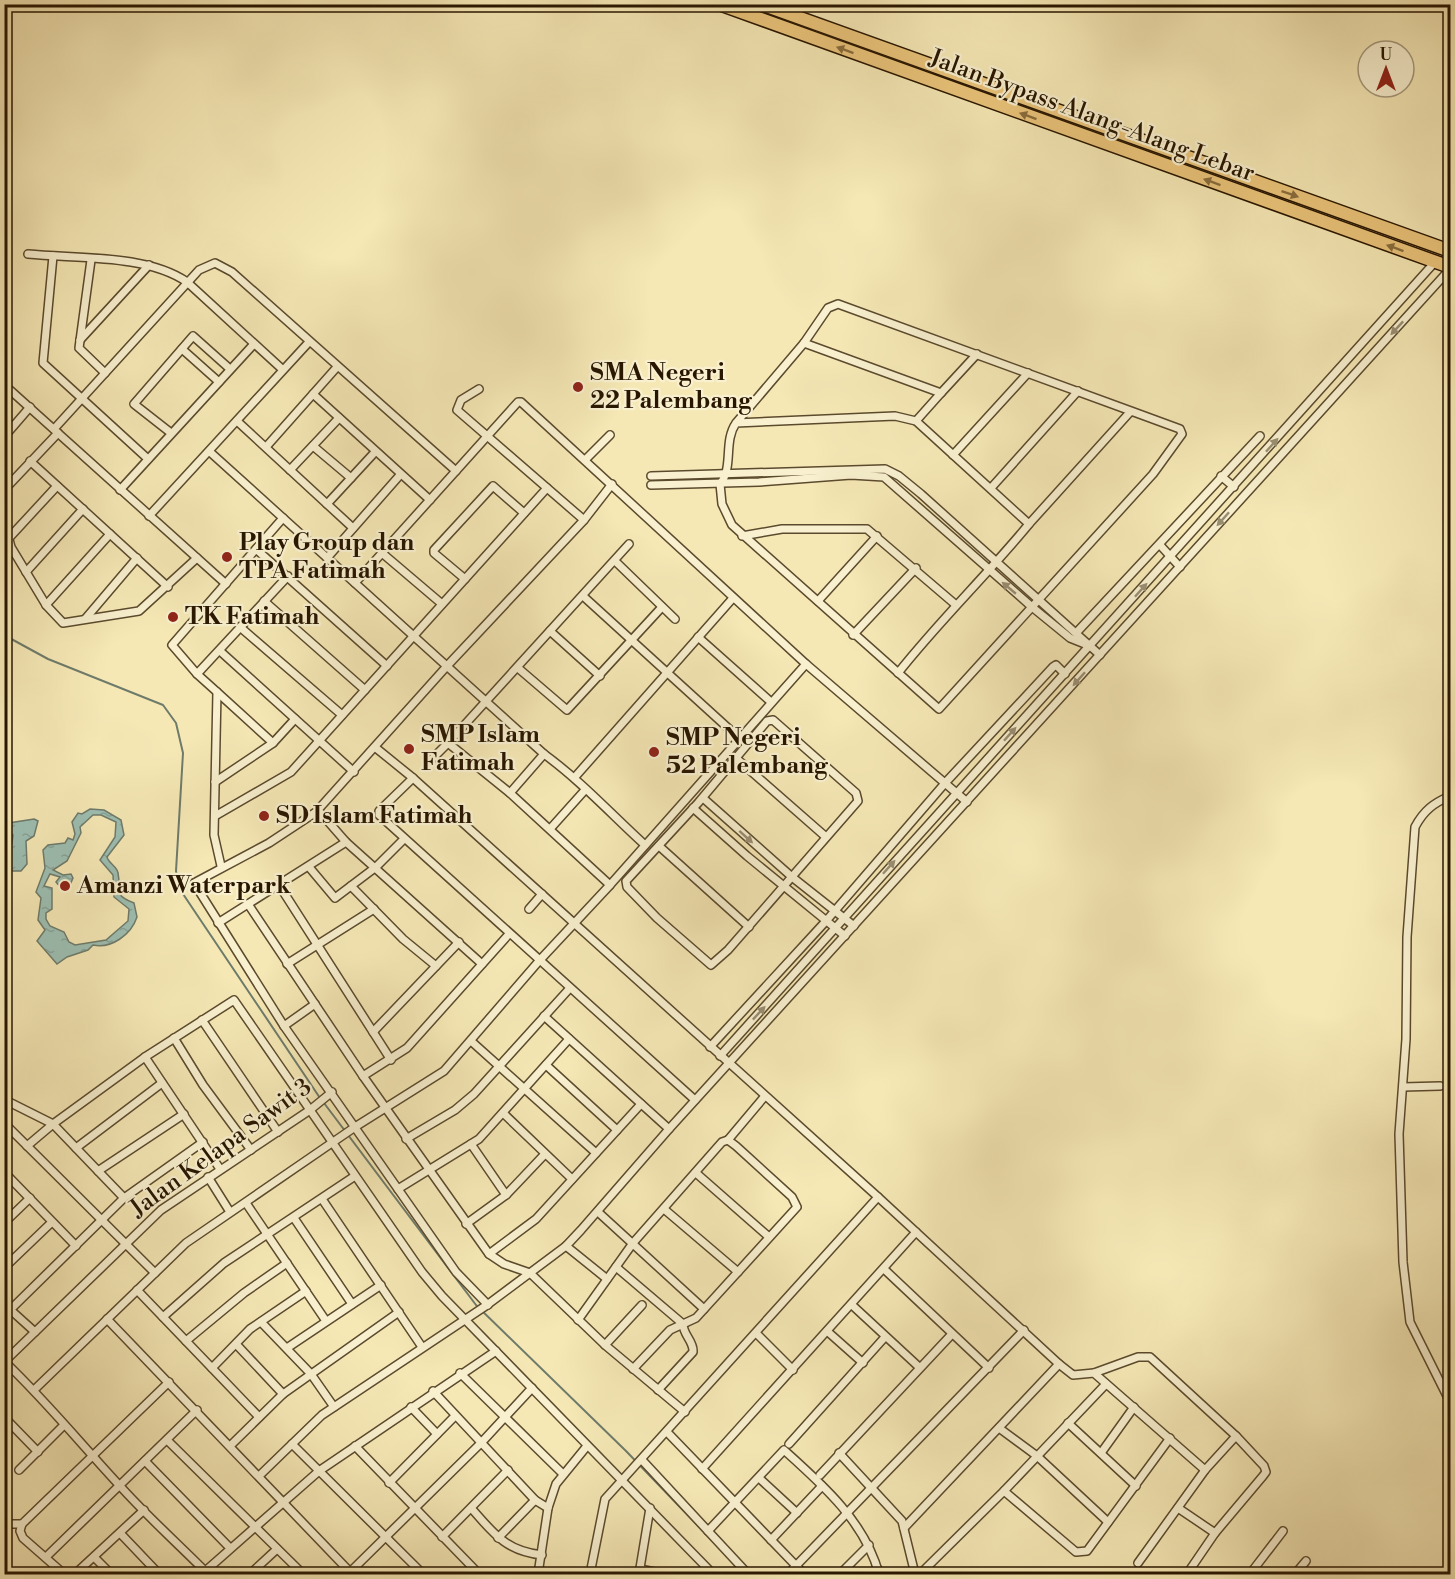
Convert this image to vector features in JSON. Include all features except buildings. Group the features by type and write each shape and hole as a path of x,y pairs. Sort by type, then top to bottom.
{"highway":[{"name":"Jalan Bypass Alang-Alang Lebar","path":"718,4 1450,268"},
{"name":"Jalan Bypass Alang-Alang Lebar","path":"760,4 1450,251"},
{"path":"898,69 903,56"}],"street":[{"path":"28,254 149,265 172,272 187,282 253,345 282,369"},
{"path":"53,256 41,360 148,459"},
{"path":"91,260 79,348 105,373"},
{"path":"720,1056 1435,262"},
{"path":"4,490 82,398 187,282 207,264 222,266 456,471"},
{"path":"79,342 149,265"},
{"path":"259,1476 334,1407 487,1305 566,1246 695,1100 1450,268"},
{"path":"838,304 1180,429 1182,434 1153,474 939,709 742,536 726,515 720,484 727,476 729,438 736,423 804,343 828,308 838,304"},
{"path":"171,433 134,404 193,336 230,369"},
{"path":"149,516 309,342"},
{"path":"804,343 941,393"},
{"path":"120,490 253,345"},
{"path":"182,349 219,382"},
{"path":"916,421 977,354"},
{"path":"266,447 337,367"},
{"path":"953,455 1028,373"},
{"path":"479,389 461,399 456,409 584,520"},
{"path":"10,390 226,584"},
{"path":"991,488 1078,391"},
{"path":"313,394 430,500"},
{"path":"355,583 487,436 521,402 806,664 967,802"},
{"path":"4,437 30,407"},
{"path":"898,673 933,629 997,563 1131,411"},
{"path":"736,423 895,416 916,421 1029,524"},
{"path":"290,470 339,418"},
{"path":"237,421 353,528"},
{"path":"585,460 610,435"},
{"path":"1077,632 1260,436"},
{"path":"313,446 351,478"},
{"path":"210,452 544,754 575,777 585,790 645,845"},
{"path":"327,504 375,452"},
{"path":"30,461 168,587"},
{"path":"651,476 727,476 885,469 899,476 1077,632 1100,655"},
{"path":"327,558 400,475"},
{"path":"651,485 720,484 851,475 884,477 1032,607 1070,638 1090,646"},
{"path":"895,486 899,476"},
{"path":"1221,476 1234,487"},
{"path":"487,1305 456,1272 353,1129 194,885 196,880 269,843 318,810 376,748 447,666 584,520 612,484"},
{"path":"8,539 57,486"},
{"path":"465,579 434,553 434,550 493,486 524,513"},
{"path":"215,816 291,772 547,488"},
{"path":"26,572 83,509"},
{"path":"273,743 197,674 172,645 283,518"},
{"path":"4,521 8,539 46,605 59,622 139,611 168,587 197,558"},
{"path":"742,536 782,529 867,529 916,568 956,605"},
{"path":"46,605 110,534"},
{"path":"818,601 877,536"},
{"path":"432,759 485,700 518,668 629,544"},
{"path":"1160,545 1180,567"},
{"path":"256,549 387,666"},
{"path":"382,553 442,604"},
{"path":"86,618 137,558"},
{"path":"615,561 675,619"},
{"path":"854,635 916,568"},
{"path":"197,674 288,576"},
{"path":"583,596 739,738"},
{"path":"575,777 733,598"},
{"path":"264,601 364,690"},
{"path":"518,668 567,710 662,607"},
{"path":"240,627 342,715"},
{"path":"550,631 600,676"},
{"path":"698,637 771,702"},
{"path":"220,651 354,772"},
{"path":"34,1390 186,1244 353,1129 444,1071 539,961 610,885 806,664"},
{"path":"710,1047 826,921 946,782 1053,667 1056,665 1065,674"},
{"path":"218,692 214,835 221,866"},
{"path":"215,782 273,743 295,719"},
{"path":"773,720 856,793 858,798 857,804 749,927 711,965 657,918 626,883 627,879 737,759 767,721 773,720"},
{"path":"448,742 510,793 610,885"},
{"path":"376,748 413,778 878,1197 1059,1364 1073,1375 1094,1373 1138,1356 1150,1357 1236,1436 1264,1466 1266,1472 1215,1533 1186,1575"},
{"path":"510,793 544,754"},
{"path":"737,759 826,837"},
{"path":"413,778 379,813 404,839 695,1100"},
{"path":"550,829 585,790"},
{"path":"1450,796 1434,803 1422,814 1415,827 1407,938 1406,1039 1399,1157 1406,1303 1414,1332 1450,1402"},
{"path":"703,798 792,877 854,927"},
{"path":"693,808 783,887 845,936"},
{"path":"318,810 346,842 483,964"},
{"path":"309,867 333,898 376,867 404,839"},
{"path":"218,923 346,842"},
{"path":"659,846 749,927"},
{"path":"279,885 391,1060"},
{"path":"351,886 403,939 436,966"},
{"path":"529,909 542,894"},
{"path":"248,904 406,1139 489,1254 504,1263 530,1273 605,1345 685,1412"},
{"path":"287,964 374,909"},
{"path":"363,1076 407,1048 509,934"},
{"path":"373,1032 459,942"},
{"path":"406,1139 455,1110 499,1068 570,988"},
{"path":"27,1146 53,1124 145,1057 234,1000 337,1140 356,1176 422,1272 587,1446 625,1480 713,1575"},
{"path":"284,1026 315,1004"},
{"path":"544,1016 669,1129"},
{"path":"202,1020 278,1132"},
{"path":"174,1038 203,1085 251,1150"},
{"path":"398,1189 471,1144 503,1113 569,1039"},
{"path":"471,1041 596,1153"},
{"path":"145,1057 220,1169"},
{"path":"546,1065 617,1130"},
{"path":"76,1148 162,1083"},
{"path":"1403,1087 1440,1086"},
{"name":"Jalan Kelapa Sawit 3","path":"4,1362 161,1210 330,1095"},
{"path":"578,1320 633,1243 722,1142 728,1140 765,1096"},
{"path":"4,1103 9,1102 53,1124 123,1198"},
{"path":"489,1254 531,1223 641,1104"},
{"path":"503,1113 544,1155 572,1179"},
{"path":"98,1171 184,1114"},
{"path":"4,1123 155,1273"},
{"path":"633,1369 670,1330 692,1321 704,1310 797,1204 728,1140"},
{"path":"35,1332 8,1307 76,1246 123,1198 203,1142"},
{"path":"471,1144 507,1195"},
{"path":"466,1224 507,1195 544,1155"},
{"path":"4,1172 76,1246"},
{"path":"696,1173 769,1237"},
{"path":"163,1317 224,1263 356,1176"},
{"path":"208,1177 230,1212"},
{"path":"590,1575 605,1499 625,1480 878,1197"},
{"path":"5,1221 30,1198"},
{"path":"322,1199 422,1347"},
{"path":"246,1203 326,1321"},
{"path":"664,1209 738,1272"},
{"path":"598,1212 704,1310"},
{"path":"294,1218 352,1304"},
{"path":"4,1268 52,1222"},
{"path":"702,1469 916,1232"},
{"path":"566,1246 608,1279"},
{"path":"186,1341 244,1293 287,1263"},
{"path":"616,1267 683,1324 684,1333 693,1347 693,1352 658,1390"},
{"path":"884,1269 989,1368"},
{"path":"287,1348 381,1285"},
{"path":"137,1290 259,1417"},
{"path":"212,1368 261,1322 306,1291"},
{"path":"605,1345 642,1305"},
{"path":"852,1305 919,1367"},
{"path":"230,1446 283,1394 399,1312"},
{"path":"107,1319 197,1410 350,1574 481,1443 532,1388"},
{"path":"261,1322 312,1374 334,1407"},
{"path":"788,1575 1024,1330"},
{"path":"827,1331 863,1363"},
{"path":"756,1333 793,1370"},
{"path":"820,1475 952,1334"},
{"path":"789,1444 885,1337"},
{"path":"236,1344 283,1394"},
{"path":"4,1362 34,1390 120,1486 203,1573 282,1500 319,1471 433,1391 496,1351"},
{"path":"904,1528 1059,1364"},
{"path":"460,1373 562,1473"},
{"path":"1094,1373 1205,1470"},
{"path":"64,1575 23,1538 20,1531 22,1524 169,1382"},
{"path":"839,1453 900,1517 917,1575 1004,1491 1106,1384"},
{"path":"433,1391 535,1500 548,1508"},
{"path":"411,1407 437,1434"},
{"path":"1101,1453 1134,1407"},
{"path":"46,1557 197,1410"},
{"path":"389,1483 455,1416"},
{"path":"4,1417 38,1452"},
{"path":"1068,1423 1136,1486"},
{"path":"19,1470 64,1425"},
{"path":"999,1428 1037,1456 1108,1521"},
{"path":"667,1432 804,1575"},
{"path":"1138,1563 1205,1470 1236,1436"},
{"path":"1004,1491 1076,1552 1087,1551 1170,1438"},
{"path":"167,1440 301,1574"},
{"path":"292,1444 423,1575"},
{"path":"355,1446 479,1575"},
{"path":"538,1575 548,1508 562,1473 587,1446"},
{"path":"708,1531 784,1449 847,1512 869,1545 878,1572 868,1575"},
{"path":"145,1461 230,1548"},
{"path":"641,1462 748,1575"},
{"path":"442,1537 508,1470"},
{"path":"759,1478 797,1513"},
{"path":"771,1540 822,1486"},
{"path":"498,1538 535,1500"},
{"path":"650,1508 640,1572 664,1575"},
{"path":"1178,1508 1215,1533"},
{"path":"472,1509 498,1538 513,1549 542,1555"},
{"path":"75,1575 144,1510"},
{"path":"4,1524 22,1524"},
{"path":"1250,1575 1283,1531"},
{"path":"120,1533 159,1575"},
{"path":"840,1575 869,1545"},
{"path":"250,1575 277,1549"},
{"path":"94,1557 111,1575"},
{"path":"1295,1575 1306,1561"}],"water":[{"name":"Amanzi Waterpark","path":"90,809 104,810 121,820 124,835 107,857 117,871 120,894 134,903 137,917 130,930 113,943 93,945 88,950 67,957 57,964 37,941 45,930 38,920 41,898 36,892 45,868 43,850 48,845 65,843 68,838 73,840 75,834 72,822 78,813 82,814","holes":["93,815 101,815 116,822 115,837 100,860 113,875 114,897 129,909 128,921 106,940 75,945 69,942 64,932 50,926 46,919 46,913 52,909 52,888 44,886 50,874 60,877 56,882 61,888 70,885 73,878 71,874 63,875 53,870 67,861 81,833 80,827"]},
{"name":"Amanzi Waterpark","path":"34,819 38,821 34,836 26,841 27,864 21,871 12,871 5,867 5,850 12,843 13,835 9,830 9,823"}],"waterway":[{"path":"4,635 48,659 163,705 176,723 183,753 176,871 179,888 320,1098"},
{"path":"324,1103 476,1305 626,1451 728,1557"}],"place":[{"name":"SMA Negeri 22 Palembang","path":"578,387"},
{"name":"Play Group dan TPA Fatimah","path":"227,557"},
{"name":"TK Fatimah","path":"173,617"},
{"name":"SMP Islam Fatimah","path":"409,749"},
{"name":"SMP Negeri 52 Palembang","path":"654,752"},
{"name":"SD Islam Fatimah","path":"264,816"},
{"name":"Amanzi Waterpark","path":"65,886"}]}
